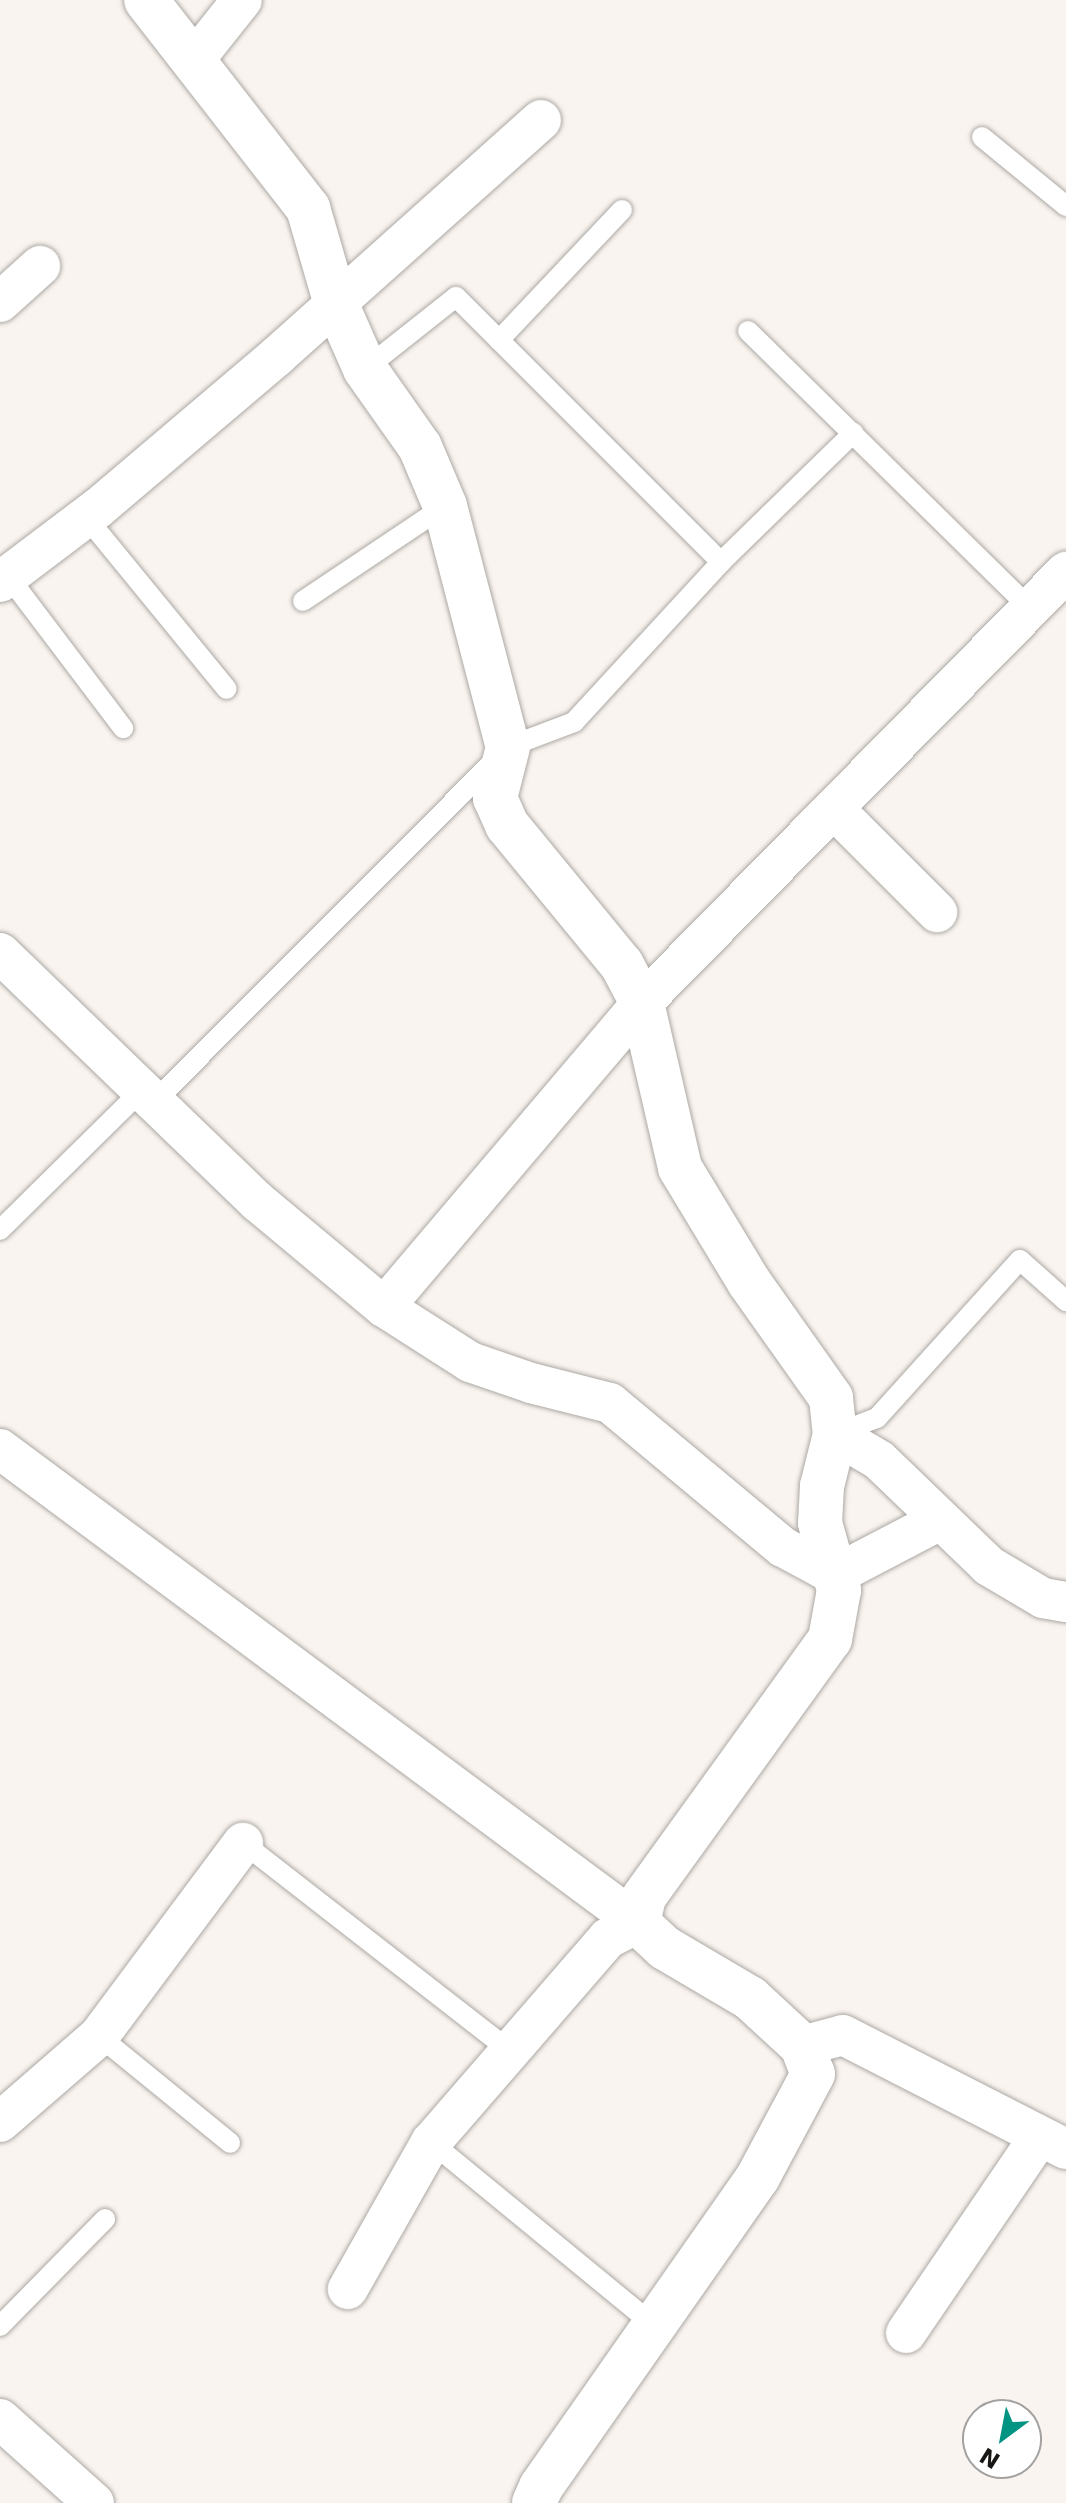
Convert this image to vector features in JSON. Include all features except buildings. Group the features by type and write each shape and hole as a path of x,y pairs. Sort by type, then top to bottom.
{"street":[{"path":"146,0 195,59 308,208 335,301 365,369 420,447 445,506 508,747 495,798 507,825 622,965 642,1003 680,1168 749,1282 831,1398 835,1434 822,1486 820,1523 839,1590 830,1639 644,1897 638,1923"},
{"path":"195,59 242,0"},
{"path":"4,579 86,517 277,356 541,120"},
{"path":"0,302 40,266"},
{"path":"384,1307 642,1003 1066,572"},
{"path":"834,809 937,912"},
{"path":"0,953 258,1202 384,1307 470,1362 531,1383 610,1403 783,1547 835,1575"},
{"path":"835,1434 879,1460 989,1566 1043,1598 1066,1602"},
{"path":"0,1449 638,1923 665,1948 750,1998 802,2046 813,2074 758,2177 541,2487 534,2503"},
{"path":"835,1575 940,1520"},
{"path":"0,2122 99,2036 243,1843"},
{"path":"348,2289 431,2142 608,1938 638,1923"},
{"path":"802,2046 843,2035 1052,2143 906,2333"},
{"path":"0,2419 94,2503"}],"lane":[{"path":"982,137 1066,206"},
{"path":"499,340 622,210"},
{"path":"365,369 456,297 721,562"},
{"path":"748,331 1031,609"},
{"path":"0,1230 148,1096 508,747 574,722 721,562 853,433"},
{"path":"303,601 445,506"},
{"path":"86,517 227,689"},
{"path":"4,579 123,728"},
{"path":"835,1434 877,1418 1020,1260 1066,1301"},
{"path":"243,1843 511,2052"},
{"path":"99,2036 230,2143"},
{"path":"431,2142 654,2325"},
{"path":"0,2326 105,2219"}]}
